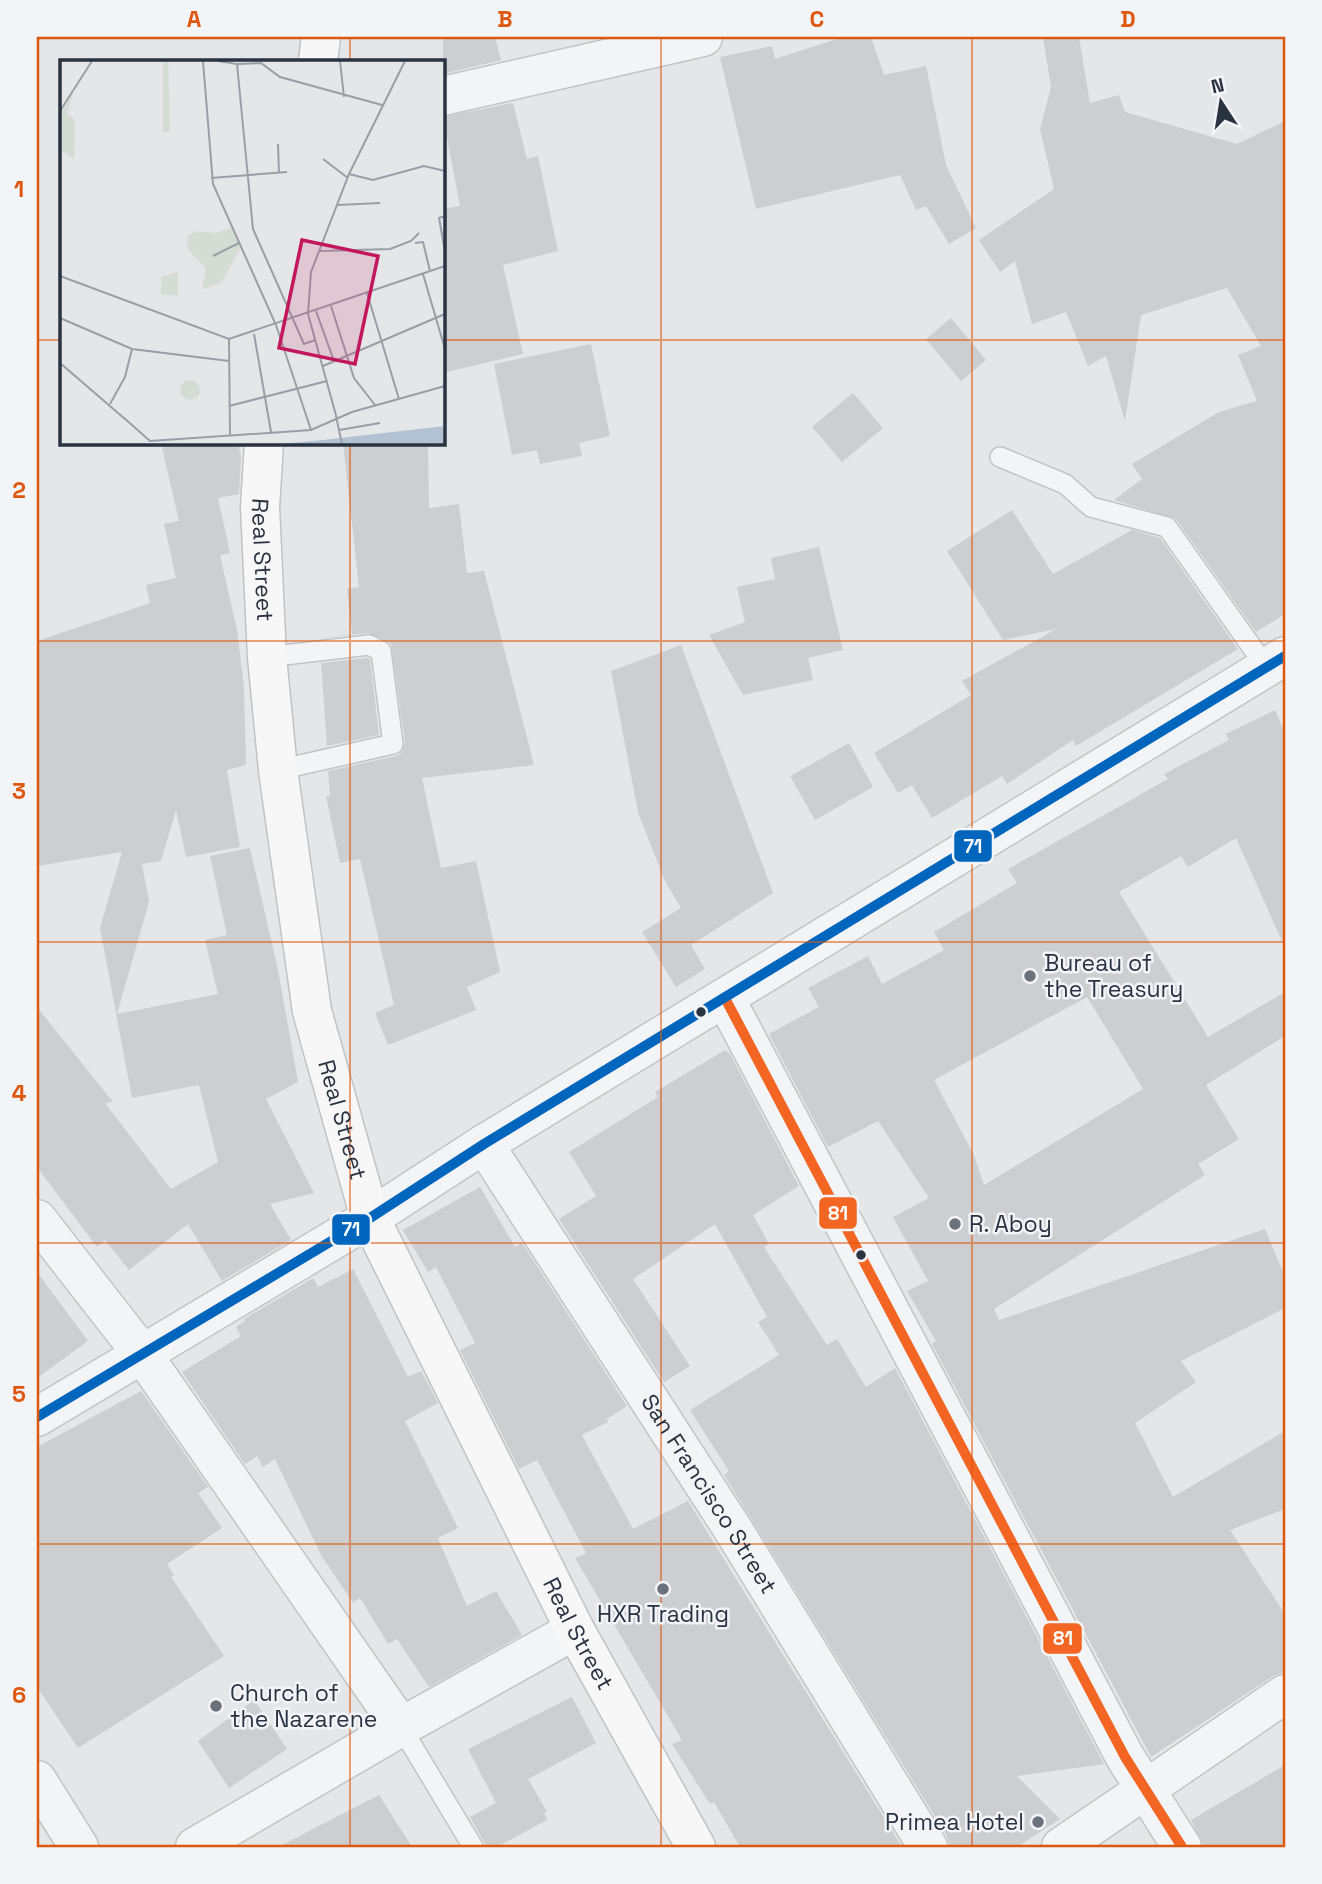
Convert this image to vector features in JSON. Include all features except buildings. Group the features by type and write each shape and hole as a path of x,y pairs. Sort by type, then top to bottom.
{"main road":[{"path":"318,60 321,37"},
{"name":"Real Street","path":"264,444 260,507 267,657 278,769 312,1011 370,1218 575,1630 696,1847"}],"street":[{"path":"444,96 704,37"},
{"path":"37,1417 370,1218 484,1144 1279,664"},
{"path":"726,1000 1143,1790 1182,1847"},
{"name":"San Francisco Street","path":"484,1144 734,1531 928,1847"},
{"path":"37,1219 143,1355 401,1727"},
{"path":"195,1847 575,1630"},
{"path":"1061,1847 1285,1694"},
{"path":"37,1780 79,1847"}],"lane":[{"path":"1000,457 1065,484 1091,507 1167,527 1279,664"},
{"path":"267,657 369,645 381,650 393,744 278,769"},
{"path":"401,1727 473,1847"}],"transit line":[{"name":"71","path":"37,1417 370,1218 484,1144 1285,656"},
{"name":"81","path":"726,1000 1125,1757 1182,1847"}],"place":[{"name":"Bureau of the Treasury","path":"1030,976"},
{"name":"R. Aboy","path":"955,1224"},
{"name":"HXR Trading","path":"663,1589"},
{"name":"Church of the Nazarene","path":"216,1706"},
{"name":"Primea Hotel","path":"1038,1822"}]}
